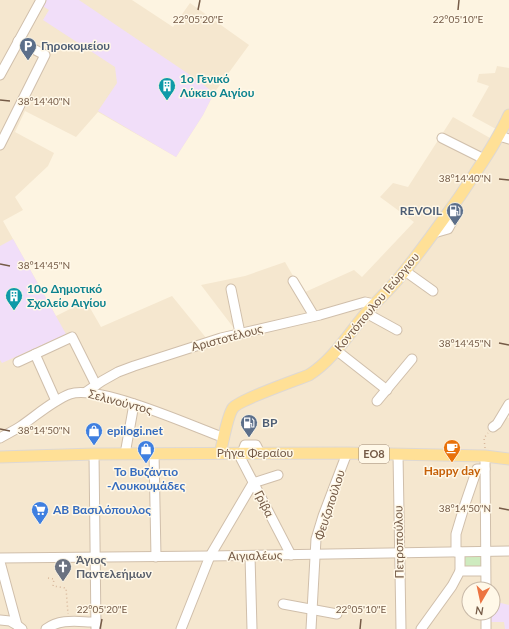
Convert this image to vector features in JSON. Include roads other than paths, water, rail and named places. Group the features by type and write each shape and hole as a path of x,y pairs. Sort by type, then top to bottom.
{"main road":[{"name":"Κοντόπουλου Γεώργιου","path":"220,453 230,414 234,407 309,375 320,367 366,313 405,271 452,208 484,159 504,138 509,115"},
{"name":"Ρήγα Φεραίου","path":"0,457 154,453 347,453 485,456 509,459"}],"street":[{"path":"0,75 41,0"},
{"path":"0,145 45,56 18,41"},
{"path":"442,138 484,159"},
{"path":"405,271 433,291"},
{"path":"293,282 314,316"},
{"path":"231,289 240,333"},
{"name":"Αριστοτέλους","path":"86,392 118,372 240,333 314,316 365,302 374,304"},
{"path":"366,313 397,330"},
{"path":"18,362 72,337 96,385"},
{"path":"336,350 387,390"},
{"path":"35,354 56,401"},
{"path":"377,401 412,359"},
{"name":"Σελινούντος","path":"0,438 19,427 56,401 71,394 86,392 134,404 224,438"},
{"path":"125,454 134,404"},
{"path":"493,427 497,424 509,404"},
{"path":"154,453 156,557"},
{"name":"Γρίβα","path":"240,453 253,483 291,555"},
{"name":"Φευζοπούλου","path":"311,629 316,539 347,453"},
{"path":"46,629 57,622 69,622 96,626 94,454"},
{"name":"Πετροπούλου","path":"398,454 401,629"},
{"path":"485,456 486,581"},
{"path":"421,629 452,586 460,571 456,534 477,469 485,469"},
{"path":"181,629 210,556 253,483 278,475"},
{"name":"Αιγιαλέως","path":"0,558 250,556 509,551"},
{"path":"250,556 252,629"},
{"path":"0,562 20,628"},
{"path":"460,571 486,571"},
{"path":"283,604 337,614"},
{"path":"0,620 10,621 20,628"}],"place":[{"name":"Γηροκομείου","path":"28,61"},
{"name":"1o Γενικό Λύκειο Αιγίου","path":"167,101"},
{"name":"REVOIL","path":"455,226"},
{"name":"10o Δημοτικό Σχολείο Αιγίου","path":"14,311"},
{"name":"BP","path":"249,438"},
{"name":"epilogi.net","path":"94,446"},
{"name":"Happy day","path":"452,463"},
{"name":"Το Βυζάντιο -Λουκουμάδες","path":"146,464"},
{"name":"ΑΒ Βασιλόπουλος","path":"40,525"},
{"name":"Άγιος Παντελεήμων","path":"63,582"}]}
